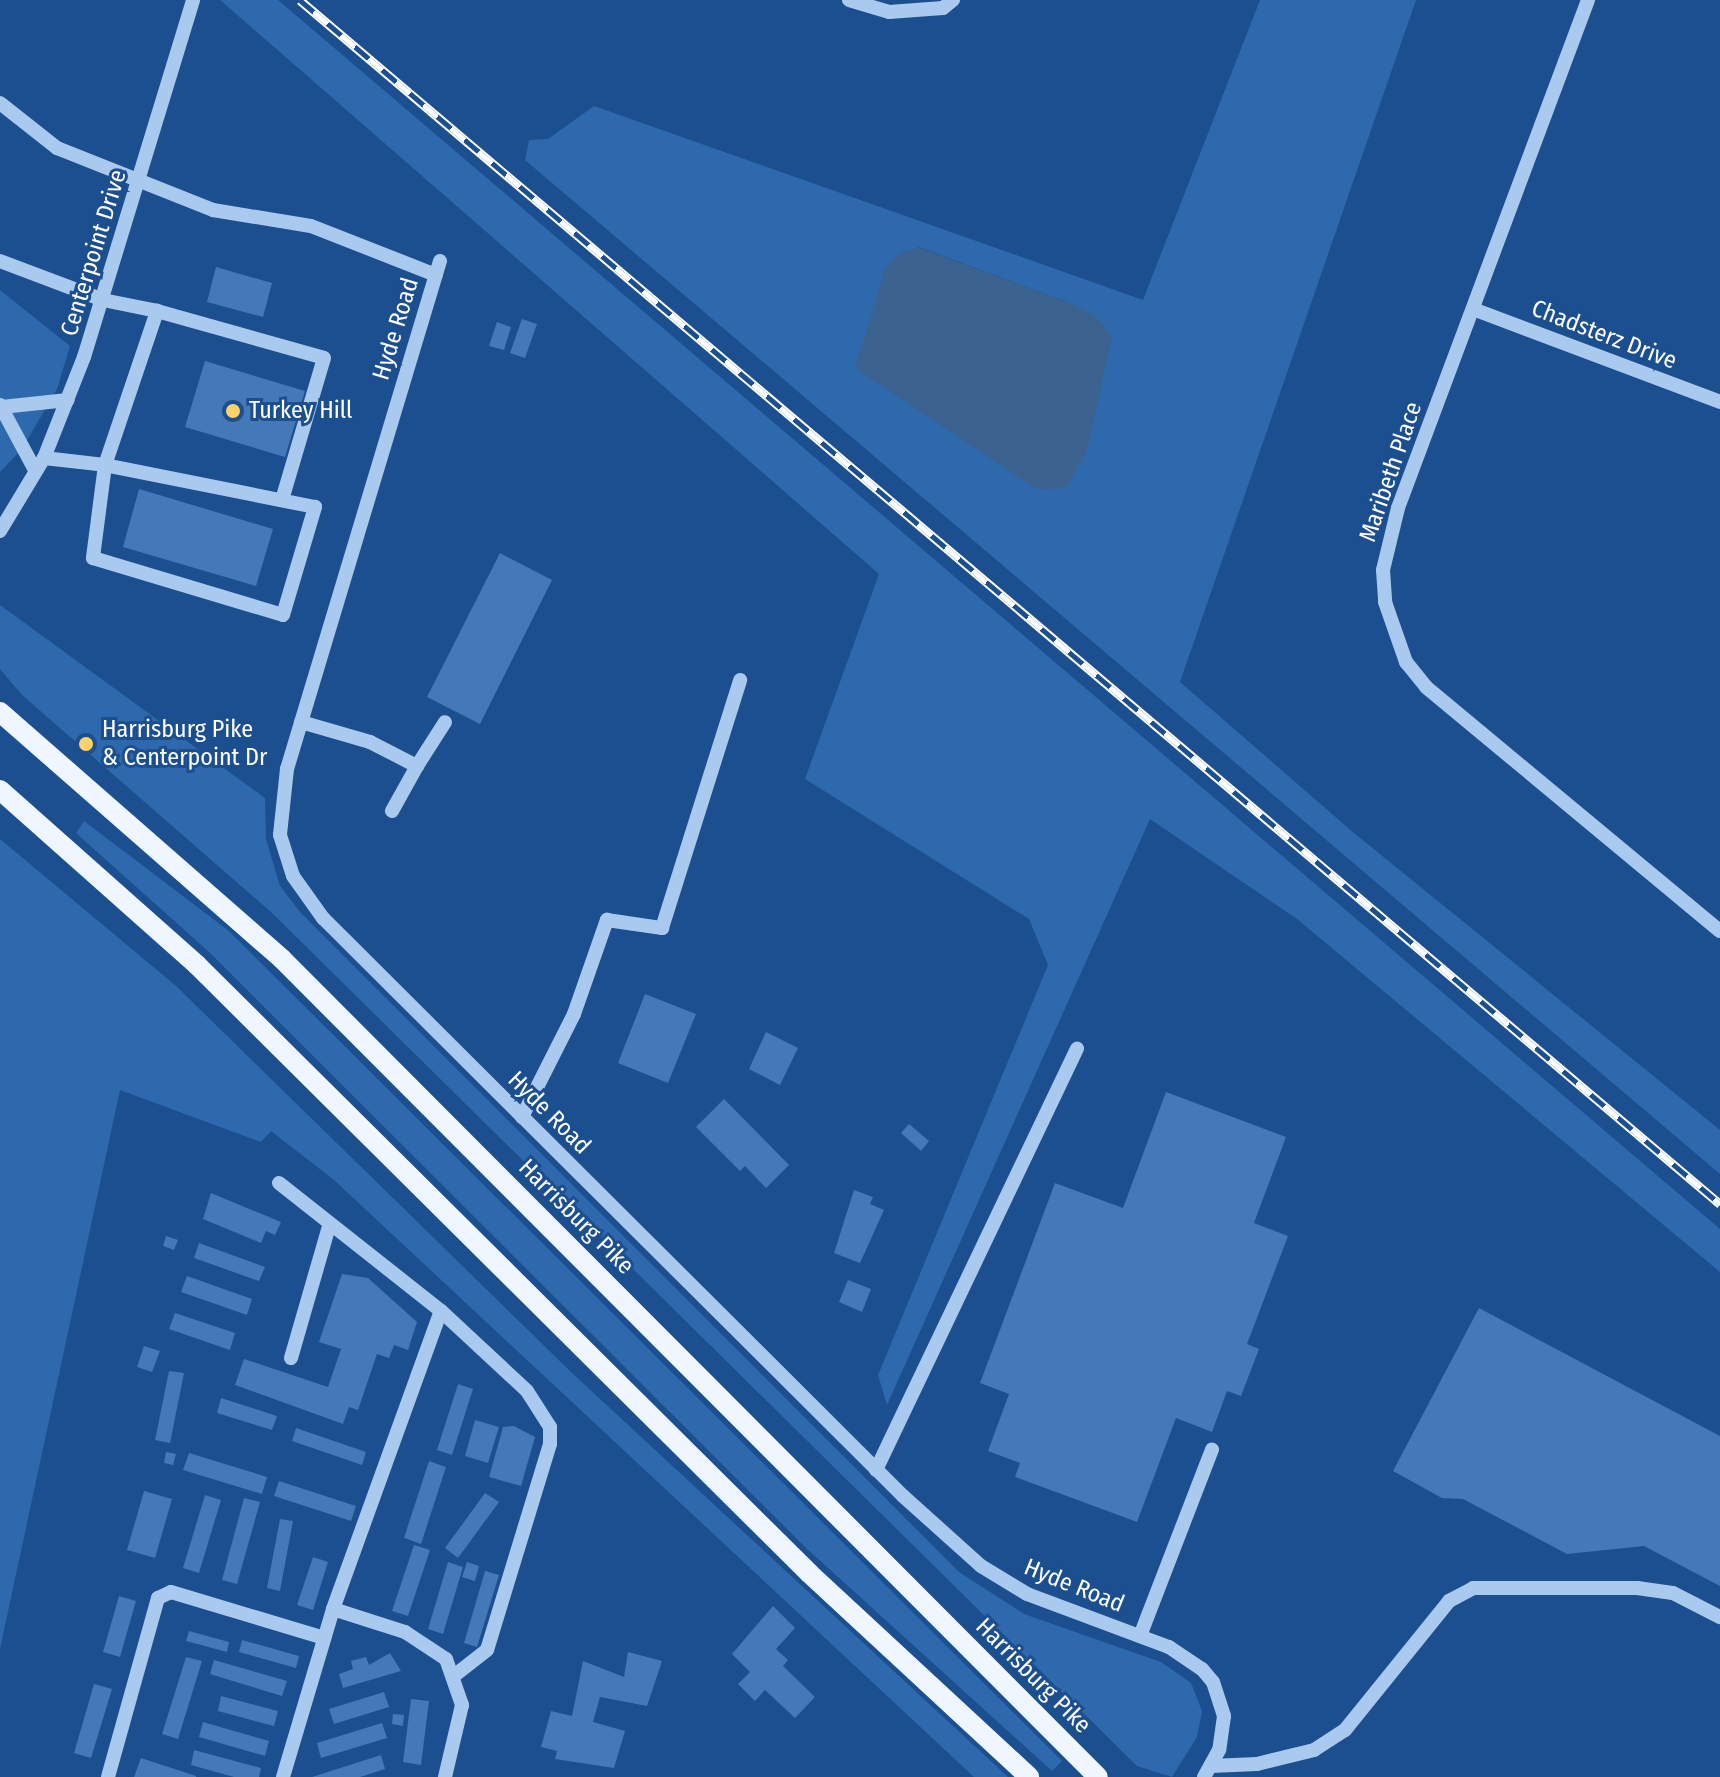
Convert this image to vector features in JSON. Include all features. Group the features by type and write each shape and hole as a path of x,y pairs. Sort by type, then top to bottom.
{"main road":[{"name":"Harrisburg Pike","path":"0,712 282,959 1098,1777"},
{"path":"0,790 197,965 809,1573 1029,1777"}],"street":[{"name":"Centerpoint Drive","path":"0,531 5,512 40,464 68,400 103,300 193,0"},
{"path":"849,0 889,12 943,8 953,0"},
{"name":"Maribeth Place","path":"1588,0 1389,539 1383,570 1392,633 1406,662 1426,687 1720,931"},
{"path":"0,103 57,148 140,180"},
{"name":"Hyde Road","path":"140,180 213,210 311,226 438,268 301,722 279,816 293,876 323,918 876,1470 996,1577 1027,1594 1183,1654 1213,1682 1224,1724 1208,1771"},
{"path":"3,268 103,300 157,311 324,358 282,500"},
{"name":"Chadsterz Drive","path":"1473,309 1720,402"},
{"path":"68,400 1,406 40,464 105,465 315,507 283,615 93,558 105,465 157,311"},
{"path":"522,1117 574,1014 607,920 662,928 740,680"},
{"path":"301,722 370,742 417,766"},
{"path":"392,811 445,722"},
{"path":"876,1470 1077,1048"},
{"path":"279,1183 329,1226 441,1311 527,1391 550,1427 550,1444 487,1650 455,1675"},
{"path":"291,1358 329,1226"},
{"path":"283,1777 333,1609 441,1311"},
{"path":"1140,1636 1212,1449"},
{"path":"1208,1771 1257,1764 1314,1750 1345,1730 1449,1601 1473,1588 1637,1588 1673,1593 1720,1617"},
{"path":"108,1777 158,1598 171,1592 324,1638"},
{"path":"333,1609 405,1632 446,1659 455,1675 462,1705 445,1777"}],"shaded area":[{"path":"220,0 278,0 1720,1229 1720,1272 1297,919 1150,819 887,1405 878,1375 1048,965 1029,919 805,779 879,574"},
{"path":"1260,0 1416,0 1180,682 1354,833 1720,1130 1720,1174 525,160 529,140 548,139 594,106 1143,300","holes":["919,247 1072,304 898,255"]},
{"path":"918,247 1072,304 1098,318 1112,336 1088,447 1067,487 1043,490 1029,484 855,368 885,269 898,255"},
{"path":"0,290 70,346 57,389 22,449 0,472"},
{"path":"0,605 265,798 266,839 280,886 300,912 959,1572 1024,1614 1161,1662 1191,1683 1202,1711 1197,1737 1172,1777 1137,1766 272,913 22,695 0,669"},
{"path":"84,821 229,931 1062,1761 1052,1771 805,1547 209,952 76,833"},
{"path":"0,839 175,985 571,1372 1008,1777 974,1777 334,1180 271,1131 261,1142 120,1090 0,1649"}],"building":[{"path":"216,267 272,283 263,317 207,302"},
{"path":"522,319 537,324 525,358 510,353"},
{"path":"497,322 511,327 504,350 489,346"},
{"path":"205,361 305,391 285,457 185,427"},
{"path":"139,489 273,529 256,586 123,547"},
{"path":"500,553 552,580 480,724 427,697"},
{"path":"645,994 696,1014 668,1083 618,1063"},
{"path":"766,1032 798,1048 780,1085 749,1069"},
{"path":"1166,1092 1286,1137 1254,1223 1288,1236 1247,1344 1259,1349 1241,1396 1227,1391 1212,1432 1176,1418 1137,1522 1015,1477 1020,1463 988,1451 1009,1394 980,1383 1055,1183 1123,1208"},
{"path":"724,1099 789,1165 766,1188 745,1166 740,1171 696,1127"},
{"path":"909,1124 929,1141 921,1151 901,1133"},
{"path":"854,1190 873,1197 870,1204 884,1210 860,1263 834,1253"},
{"path":"211,1193 281,1222 275,1235 266,1231 261,1243 203,1219"},
{"path":"166,1236 178,1240 174,1250 163,1246"},
{"path":"199,1243 265,1267 259,1281 194,1258"},
{"path":"342,1274 368,1278 417,1322 408,1350 394,1345 389,1358 377,1354 358,1410 349,1407 343,1424 235,1385 244,1359 328,1387 341,1349 319,1342"},
{"path":"187,1276 252,1299 247,1315 181,1292"},
{"path":"848,1280 871,1289 862,1312 839,1302"},
{"path":"1479,1308 1720,1436 1720,1586 1644,1546 1567,1554 1463,1499 1442,1498 1393,1471"},
{"path":"175,1313 235,1333 230,1350 169,1329"},
{"path":"144,1346 160,1351 152,1372 137,1367"},
{"path":"169,1371 184,1373 170,1443 155,1440"},
{"path":"458,1384 473,1389 452,1455 437,1450"},
{"path":"221,1398 277,1416 272,1430 217,1413"},
{"path":"475,1420 499,1427 488,1463 465,1456"},
{"path":"514,1426 535,1437 521,1486 489,1477 503,1427"},
{"path":"296,1428 366,1452 362,1465 292,1441"},
{"path":"166,1452 176,1454 173,1465 164,1463"},
{"path":"189,1453 267,1477 262,1494 183,1470"},
{"path":"429,1461 446,1467 421,1544 404,1538"},
{"path":"279,1481 356,1506 351,1521 274,1496"},
{"path":"144,1491 172,1499 155,1558 127,1550"},
{"path":"485,1493 499,1502 458,1558 445,1548"},
{"path":"205,1495 221,1500 199,1573 183,1568"},
{"path":"244,1498 260,1502 237,1584 222,1580"},
{"path":"280,1519 293,1521 280,1591 267,1588"},
{"path":"414,1545 430,1550 408,1616 392,1611"},
{"path":"313,1557 328,1562 313,1610 297,1605"},
{"path":"448,1562 463,1567 443,1634 428,1629"},
{"path":"467,1562 479,1566 475,1581 462,1577"},
{"path":"485,1571 499,1575 477,1647 464,1643"},
{"path":"119,1596 136,1601 120,1657 103,1652"},
{"path":"773,1606 795,1628 776,1649 788,1660 783,1666 815,1697 795,1718 765,1690 755,1701 738,1684 750,1672 732,1654"},
{"path":"189,1631 229,1642 227,1652 186,1641"},
{"path":"242,1640 299,1656 296,1668 239,1652"},
{"path":"628,1652 662,1661 647,1706 600,1697 593,1722 625,1731 614,1768 555,1759 557,1751 541,1747 551,1711 572,1716 583,1661 624,1677"},
{"path":"390,1653 401,1671 343,1688 339,1674 353,1669 351,1661 366,1657 369,1665"},
{"path":"186,1657 202,1661 178,1739 162,1734"},
{"path":"214,1660 287,1681 282,1696 210,1674"},
{"path":"94,1684 112,1689 91,1758 74,1753"},
{"path":"384,1692 389,1707 334,1724 329,1709"},
{"path":"221,1696 278,1711 274,1726 218,1711"},
{"path":"411,1699 429,1701 421,1765 403,1762"},
{"path":"393,1714 404,1715 403,1726 392,1724"},
{"path":"203,1722 269,1741 265,1756 199,1737"},
{"path":"382,1723 387,1738 321,1758 317,1743"},
{"path":"194,1750 261,1768 259,1777 234,1777 191,1765"},
{"path":"381,1755 385,1769 360,1777 312,1777"},
{"path":"141,1758 196,1776 196,1777 134,1777"}],"railway":[{"path":"300,0 1720,1204"}],"place":[{"name":"Turkey Hill","path":"233,411"},
{"name":"Harrisburg Pike & Centerpoint Dr","path":"86,744"}]}
